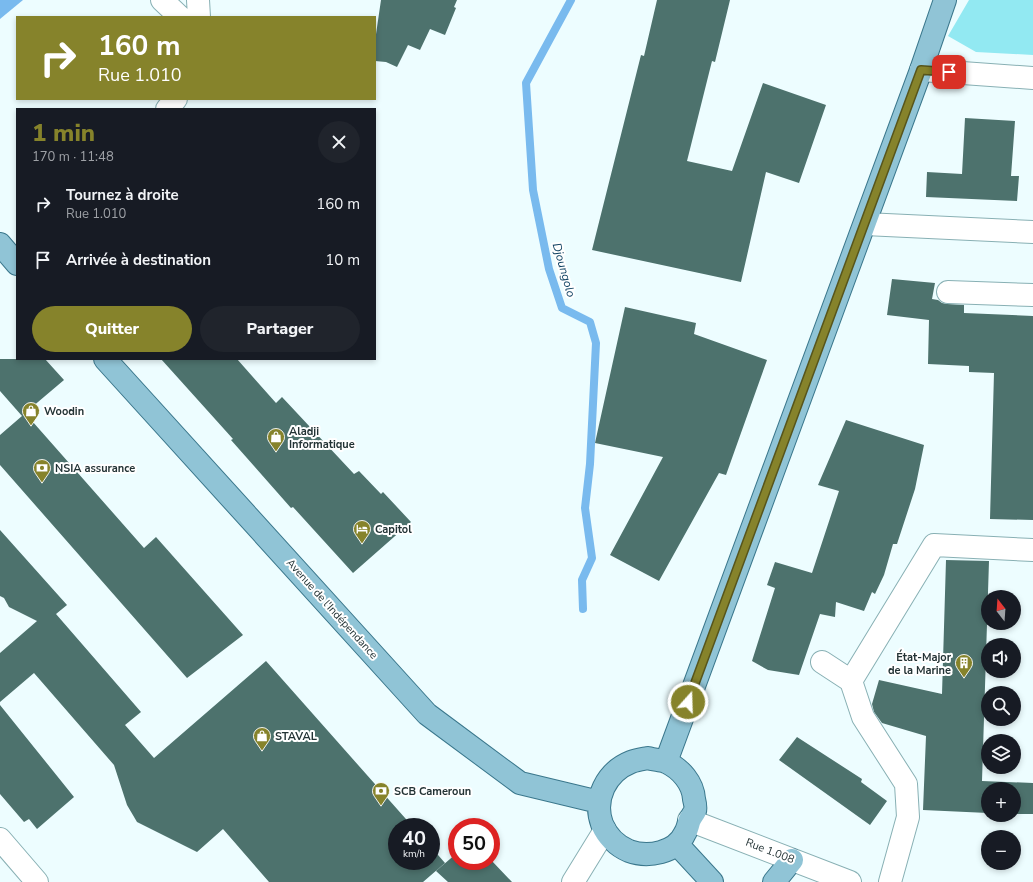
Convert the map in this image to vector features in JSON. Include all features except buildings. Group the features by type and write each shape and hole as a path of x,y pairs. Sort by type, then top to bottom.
{"main road":[{"path":"666,762 865,224 945,0"},
{"path":"0,244 16,262"},
{"name":"Avenue de l'Indépendance","path":"106,360 427,714 520,783 599,802"},
{"path":"648,758 666,762 681,772 689,783 694,795 695,810 689,820 685,834 677,844 659,853 647,855 634,853 623,848 613,840 605,830 600,818 599,802 603,787 612,773 631,762 648,758"},
{"path":"677,844 712,882"},
{"path":"774,882 792,860"}],"street":[{"path":"162,0 179,16"},
{"path":"198,0 199,16"},
{"path":"921,70 1033,78"},
{"path":"168,108 175,100"},
{"path":"865,224 1033,232"},
{"path":"948,292 1033,295"},
{"path":"851,681 934,545 1033,550"},
{"path":"822,662 851,681 863,717 906,784 908,817 890,882"},
{"name":"Rue 1.008","path":"689,820 850,882"},
{"path":"573,882 605,830"},
{"path":"0,839 37,882"}],"shaded area":[{"path":"0,0 23,0 0,19"},
{"path":"969,0 1033,0 1033,55 976,52 948,36"}],"waterway":[{"name":"Djoungolo","path":"571,0 526,83 533,190 549,269 562,308 590,322 596,343 590,464 585,508 592,558 582,580 583,609"}],"place":[{"name":"Woodin","path":"31,426"},
{"name":"Aladji Informatique","path":"276,452"},
{"name":"NSIA assurance","path":"42,483"},
{"name":"Capitol","path":"362,544"},
{"name":"État-Major de la Marine","path":"964,678"},
{"name":"STAVAL","path":"262,751"},
{"name":"SCB Cameroun","path":"381,806"}],"route":[{"path":"688,702 921,70 949,72"}]}
